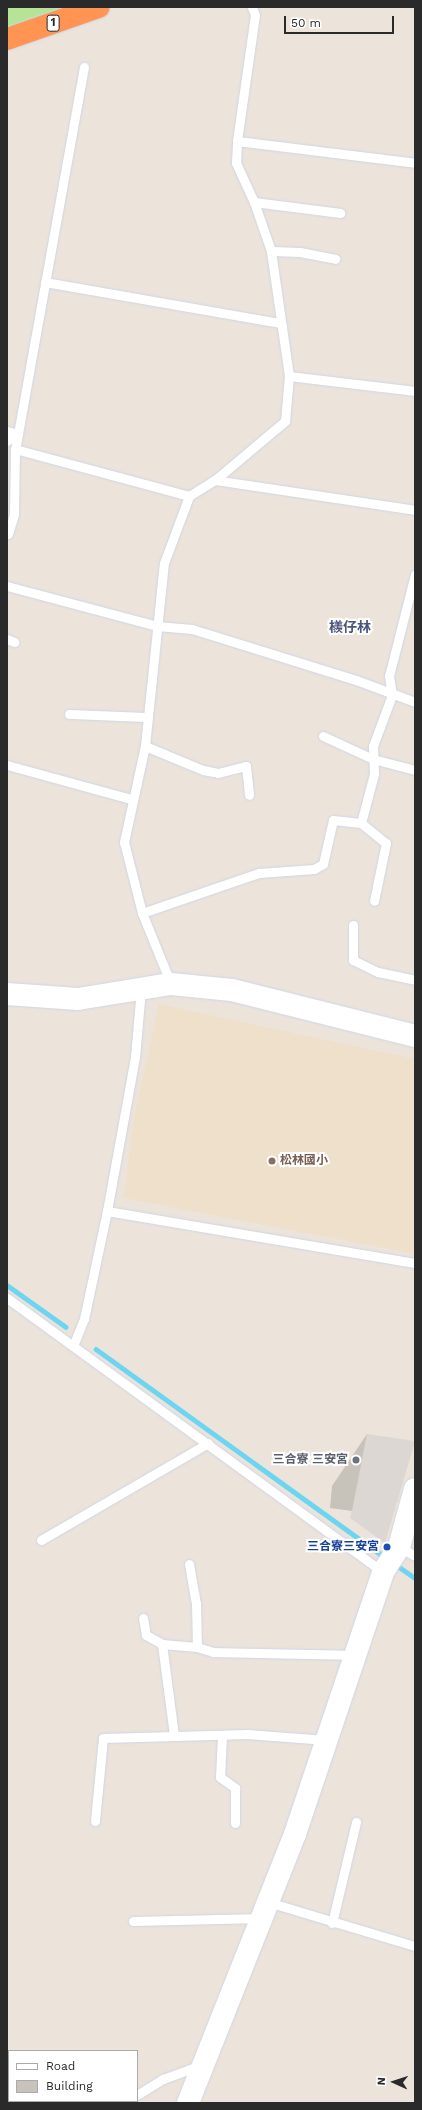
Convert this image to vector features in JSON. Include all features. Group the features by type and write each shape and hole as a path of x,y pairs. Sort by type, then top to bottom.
{"highway":[{"name":"1","path":"7,39 98,7"}],"street":[{"path":"7,994 78,999 171,984 232,990 415,1036"},
{"path":"188,2103 264,1910 327,1740 383,1572 407,1552 415,1489"}],"lane":[{"path":"171,984 142,913 124,842 131,799 145,746 164,563 189,496 215,480 285,421 289,376 280,323 271,251 254,202 236,163 237,141 255,15 252,7"},
{"path":"8,534 14,514 15,449 84,67"},
{"path":"237,141 415,163"},
{"path":"254,202 340,213"},
{"path":"271,251 300,252 335,259"},
{"path":"45,282 280,323"},
{"path":"289,376 415,391"},
{"path":"7,431 18,434"},
{"path":"7,441 18,434"},
{"path":"15,449 189,496"},
{"path":"215,480 415,510"},
{"path":"360,823 374,774 373,746 392,695 390,676 415,574"},
{"path":"7,586 157,626 192,629 356,680 392,695 415,702"},
{"path":"69,714 148,716"},
{"path":"323,736 373,759 415,770"},
{"path":"145,746 203,770 218,773 246,766 249,795"},
{"path":"7,765 131,799"},
{"path":"142,913 259,873 314,869 323,864 333,820 360,823 386,843 374,900"},
{"path":"353,925 353,960 378,972 415,980"},
{"path":"73,1346 84,1319 107,1211 135,1057 141,988"},
{"path":"107,1211 415,1263"},
{"path":"7,1298 383,1572"},
{"path":"41,1540 208,1443"},
{"path":"189,1564 196,1603 197,1647"},
{"path":"143,1618 146,1635 162,1644 197,1647 213,1652 355,1655"},
{"path":"162,1644 174,1735"},
{"path":"96,1821 103,1738 247,1734 327,1740"},
{"path":"222,1735 220,1777 236,1788 235,1823"},
{"path":"332,1923 356,1822"},
{"path":"134,1920 264,1910 332,1923 415,1946"},
{"path":"138,2094 162,2079 203,2064"}],"shaded area":[{"name":"松林國小","path":"159,1004 415,1059 415,1254 124,1198 133,1123"},
{"path":"367,1434 415,1441 385,1543 350,1518"}],"green space":[{"path":"7,7 109,7 7,43"}],"building":[{"name":"三合寮 三安宮","path":"367,1434 352,1511 330,1508 332,1486"}],"waterway":[{"path":"7,1285 66,1327"},
{"path":"96,1349 386,1558"},
{"path":"395,1564 415,1578"}],"place":[{"name":"松林國小","path":"272,1161"},
{"name":"三合寮 三安宮","path":"356,1460"},
{"name":"三合寮三安宮","path":"387,1547"}],"district":[{"name":"檨仔林","path":"350,627"}]}
